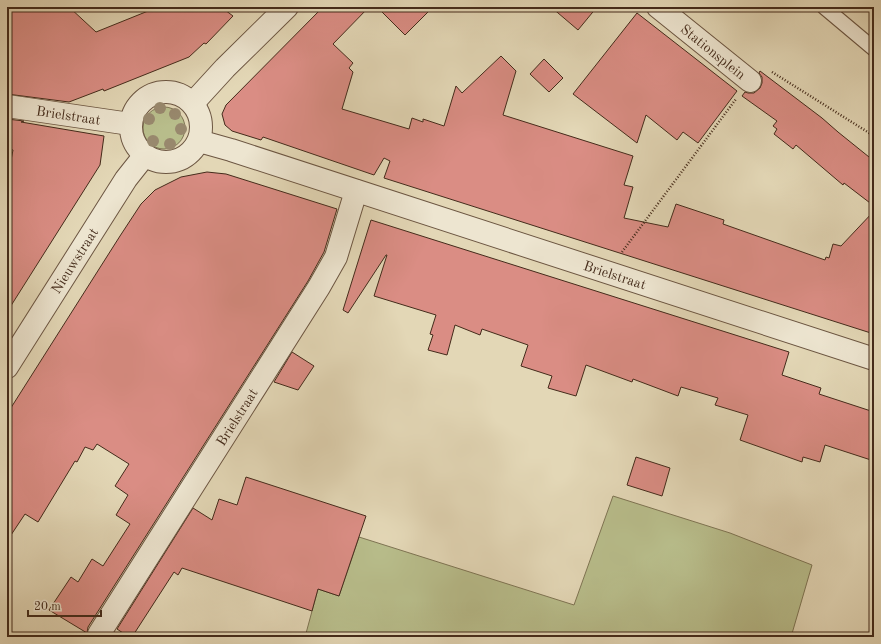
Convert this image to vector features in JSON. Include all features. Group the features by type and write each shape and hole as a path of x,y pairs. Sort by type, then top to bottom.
{"street":[{"path":"193,103 225,68 287,7"},
{"name":"Stationsplein","path":"658,7 745,76"},
{"path":"161,91 176,92 193,103 200,115 202,126 199,141 189,155 175,162 161,162 145,155 137,147 132,138 130,124 134,111 144,98 161,91"},
{"name":"Brielstraat","path":"7,106 130,124"},
{"name":"Brielstraat","path":"199,141 607,272 874,360"},
{"name":"Nieuwstraat","path":"7,367 126,179 145,155"},
{"name":"Brielstraat","path":"99,634 319,287 336,257 356,191"}],"lane":[{"path":"824,7 874,49"}],"path":[{"path":"607,272 745,76 760,64 874,136"}],"green space":[{"path":"160,107 168,107 176,110 182,116 185,128 182,140 176,146 168,149 160,149 152,146 146,140 143,132 143,124 146,116 152,110"},
{"path":"613,496 730,533 812,565 791,637 305,637 318,589 339,596 359,537 574,605"}],"building":[{"path":"13,7 69,7 96,32 158,7 221,7 233,16 206,44 204,43 189,57 104,91 103,89 69,102 7,94 7,17"},
{"path":"323,7 369,7 333,44 353,63 349,68 353,72 342,109 409,129 412,118 423,122 423,119 444,126 456,86 462,93 501,56 516,71 503,115 633,156 624,185 633,187 624,218 668,227 676,204 724,220 723,224 825,260 826,257 829,258 833,244 841,246 874,211 874,334 384,178 390,161 384,158 374,175 263,137 261,140 232,131 225,125 222,114 226,105"},
{"path":"377,7 433,7 405,35"},
{"path":"551,7 597,7 578,30"},
{"path":"637,13 737,91 698,143 683,132 677,140 646,115 637,143 573,94"},
{"path":"544,59 563,78 549,92 530,74"},
{"path":"760,71 822,118 874,161 874,206 844,183 843,185 796,145 793,149 774,134 777,129 773,126 777,121 742,96 745,92 754,93 760,88 762,77 759,73"},
{"path":"7,119 104,136 100,165 7,312 7,181 13,150 7,148"},
{"path":"207,172 226,174 337,209 324,252 308,281 88,627 87,633 49,610 71,577 78,582 92,559 103,566 130,524 116,515 128,495 115,486 129,464 97,444 93,450 85,447 38,522 25,514 7,541 7,414 141,204 155,190 181,177"},
{"path":"371,220 789,352 782,375 821,388 819,394 874,412 874,461 825,445 820,462 803,457 802,462 740,440 748,415 715,405 718,398 681,387 678,396 633,379 632,382 586,365 576,396 548,388 552,376 521,366 528,345 482,329 480,335 455,325 447,355 428,350 433,335 430,334 436,315 374,296 387,255 348,313 343,310"},
{"path":"292,352 314,366 298,390 274,382"},
{"path":"636,457 670,468 662,496 627,485"},
{"path":"246,477 366,516 339,596 318,589 312,611 182,568 178,575 174,572 132,637 129,637 117,629 193,508 212,520 219,499 237,505"}]}
